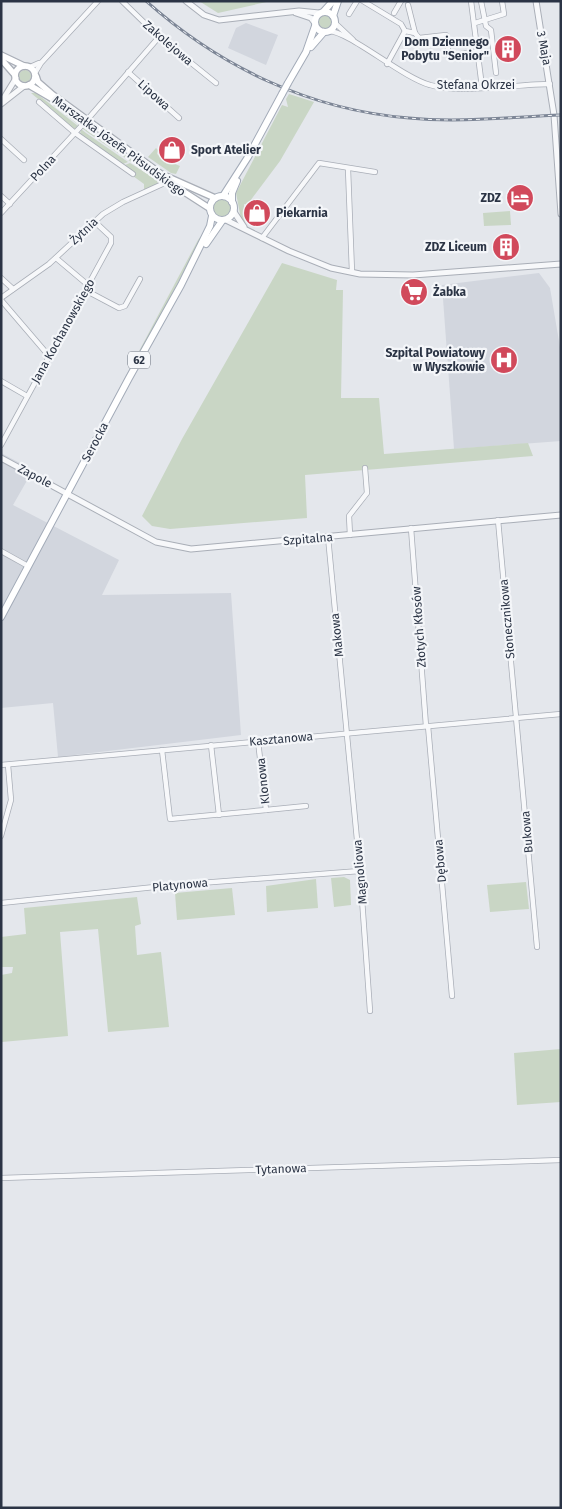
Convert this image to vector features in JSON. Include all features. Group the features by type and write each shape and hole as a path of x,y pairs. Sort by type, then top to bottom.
{"main road":[{"path":"224,220 212,216 209,208 215,198 223,196 248,157 306,52 315,24 322,12 333,1"},
{"path":"306,52 326,32 334,20 338,1"},
{"path":"322,12 334,20"},
{"path":"315,24 326,32"},
{"path":"1,55 27,66"},
{"name":"Marszałka Józefa Piłsudskiego","path":"1,59 26,85 49,96 161,174 215,198"},
{"path":"16,76 18,69 27,66"},
{"name":"Marszałka Józefa Piłsudskiego","path":"27,66 42,85 86,121 168,182 209,208"},
{"path":"26,85 35,75"},
{"path":"234,212 232,193 248,157"},
{"path":"223,196 232,202"},
{"name":"62","path":"224,220 234,212"},
{"name":"Serocka","path":"1,617 190,268 210,227 212,216"},
{"name":"Serocka","path":"190,268 224,220"}],"street":[{"path":"35,75 41,63 98,1"},
{"name":"Zakolejowa","path":"122,1 159,37 216,83"},
{"path":"186,1 204,15 219,20 322,12"},
{"path":"349,14 357,1"},
{"path":"363,1 401,24 405,30 415,33"},
{"path":"394,13 401,1"},
{"path":"471,1 482,87"},
{"path":"481,1 486,26 490,30 496,73"},
{"path":"475,23 504,14 502,1"},
{"name":"3 Maja","path":"536,1 550,84 561,214"},
{"path":"408,5 415,33 419,38 446,35 449,56 478,51"},
{"path":"293,13 307,16 315,24"},
{"name":"Stefana Okrzei","path":"334,20 354,42"},
{"path":"387,64 405,30"},
{"name":"Stefana Okrzei","path":"326,32 334,32 354,42 406,75 430,85 482,87 550,84"},
{"name":"Polna","path":"1,213 86,121 159,37"},
{"path":"27,66 41,63"},
{"name":"Lipowa","path":"128,72 179,118"},
{"path":"1,103 16,76"},
{"path":"1,103 26,85"},
{"path":"39,102 75,132 133,174"},
{"path":"1,139 24,160"},
{"path":"262,238 319,163 375,172"},
{"path":"348,169 352,272"},
{"name":"Żytnia","path":"1,299 56,258 94,221 123,202 176,180"},
{"path":"1,196 10,204"},
{"path":"234,212 244,227"},
{"path":"224,220 244,227 262,238 331,268 352,272 413,275 561,264"},
{"name":"Jana Kochanowskiego","path":"1,446 112,241 110,236 94,221"},
{"path":"56,258 88,284"},
{"path":"1,278 13,289"},
{"path":"85,290 119,308 125,306 140,279"},
{"path":"1,299 49,356"},
{"path":"1,381 27,396"},
{"name":"Zapole","path":"1,458 68,494"},
{"path":"350,535 349,516 366,493 365,468"},
{"name":"Szpitalna","path":"68,494 141,535 171,546 191,549 561,515"},
{"name":"Słonecznikowa","path":"498,520 516,718"},
{"name":"Złotych Kłosów","path":"411,528 427,726"},
{"name":"Makowa","path":"328,537 346,733"},
{"path":"1,551 28,566"},
{"name":"Kasztanowa","path":"1,765 211,744 472,724 561,714"},
{"name":"Bukowa","path":"516,718 537,947"},
{"name":"Dębowa","path":"427,726 452,996"},
{"name":"Magnoliowa","path":"346,733 360,871 370,1011"},
{"name":"Klonowa","path":"258,741 266,810 306,806"},
{"path":"211,744 219,815"},
{"path":"162,750 170,820 266,810"},
{"path":"1,836 12,800 8,765"},
{"name":"Platynowa","path":"1,903 174,885 360,871"},
{"name":"Tytanowa","path":"1,1178 561,1160"}],"shaded area":[{"path":"246,23 278,35 266,65 228,48 236,28"},
{"name":"Szpital Powiatowy w Wyszkowie","path":"539,273 550,288 561,353 561,441 454,449 442,285"},
{"path":"1,453 33,470 13,505 119,560 102,595 231,593 241,735 58,757 53,703 1,708"}],"green space":[{"path":"199,1 271,1 218,13"},
{"path":"325,15 330,17 332,22 330,27 325,29 320,27 318,22 320,17"},
{"path":"23,70 27,70 31,76 27,82 23,82 19,78 19,74"},
{"path":"39,91 59,104 78,121 79,125 39,94"},
{"path":"31,93 36,93 78,126 77,128 74,129"},
{"path":"289,94 314,102 280,161 247,205 244,204 245,222 241,219 236,193 282,105 288,107 286,99"},
{"path":"84,127 158,177 161,182 87,132 82,128"},
{"path":"81,129 128,162 121,165 80,134"},
{"path":"156,148 158,150 157,154 162,157 164,155 164,158 168,160 171,158 169,161 174,163 176,161 175,164 180,166 176,174 171,173 148,157"},
{"path":"130,163 157,180 158,184 144,190 144,184 133,176 135,173 122,166"},
{"path":"222,198 229,201 232,208 229,215 222,218 215,215 212,208 215,201"},
{"path":"510,211 511,225 484,226 483,213"},
{"path":"204,232 154,329 111,404 198,240"},
{"path":"282,263 337,280 336,290 343,290 341,398 379,398 384,454 528,443 533,456 305,475 307,518 170,529 152,526 142,516 182,439"},
{"path":"344,877 350,880 351,905 334,907 331,878"},
{"path":"316,879 318,908 267,912 266,886"},
{"path":"526,882 529,909 490,912 487,885"},
{"path":"232,888 235,915 177,920 175,893"},
{"path":"137,897 141,924 135,926 137,955 161,952 169,1027 108,1032 98,929 60,932 68,1036 2,1042 1,975 12,973 13,967 1,967 1,937 26,934 24,908"},
{"path":"561,1049 561,1102 517,1105 514,1053"}],"railway":[{"path":"146,1 174,25 236,65 302,95 337,106 372,113 428,119 466,120 561,115"}],"place":[{"name":"Dom Dziennego Pobytu \"Senior\"","path":"508,49"},
{"name":"Sport Atelier","path":"172,150"},
{"name":"ZDZ","path":"520,198"},
{"name":"Piekarnia","path":"257,213"},
{"name":"ZDZ Liceum","path":"506,247"},
{"name":"Żabka","path":"414,292"},
{"name":"Szpital Powiatowy w Wyszkowie","path":"504,360"}]}
